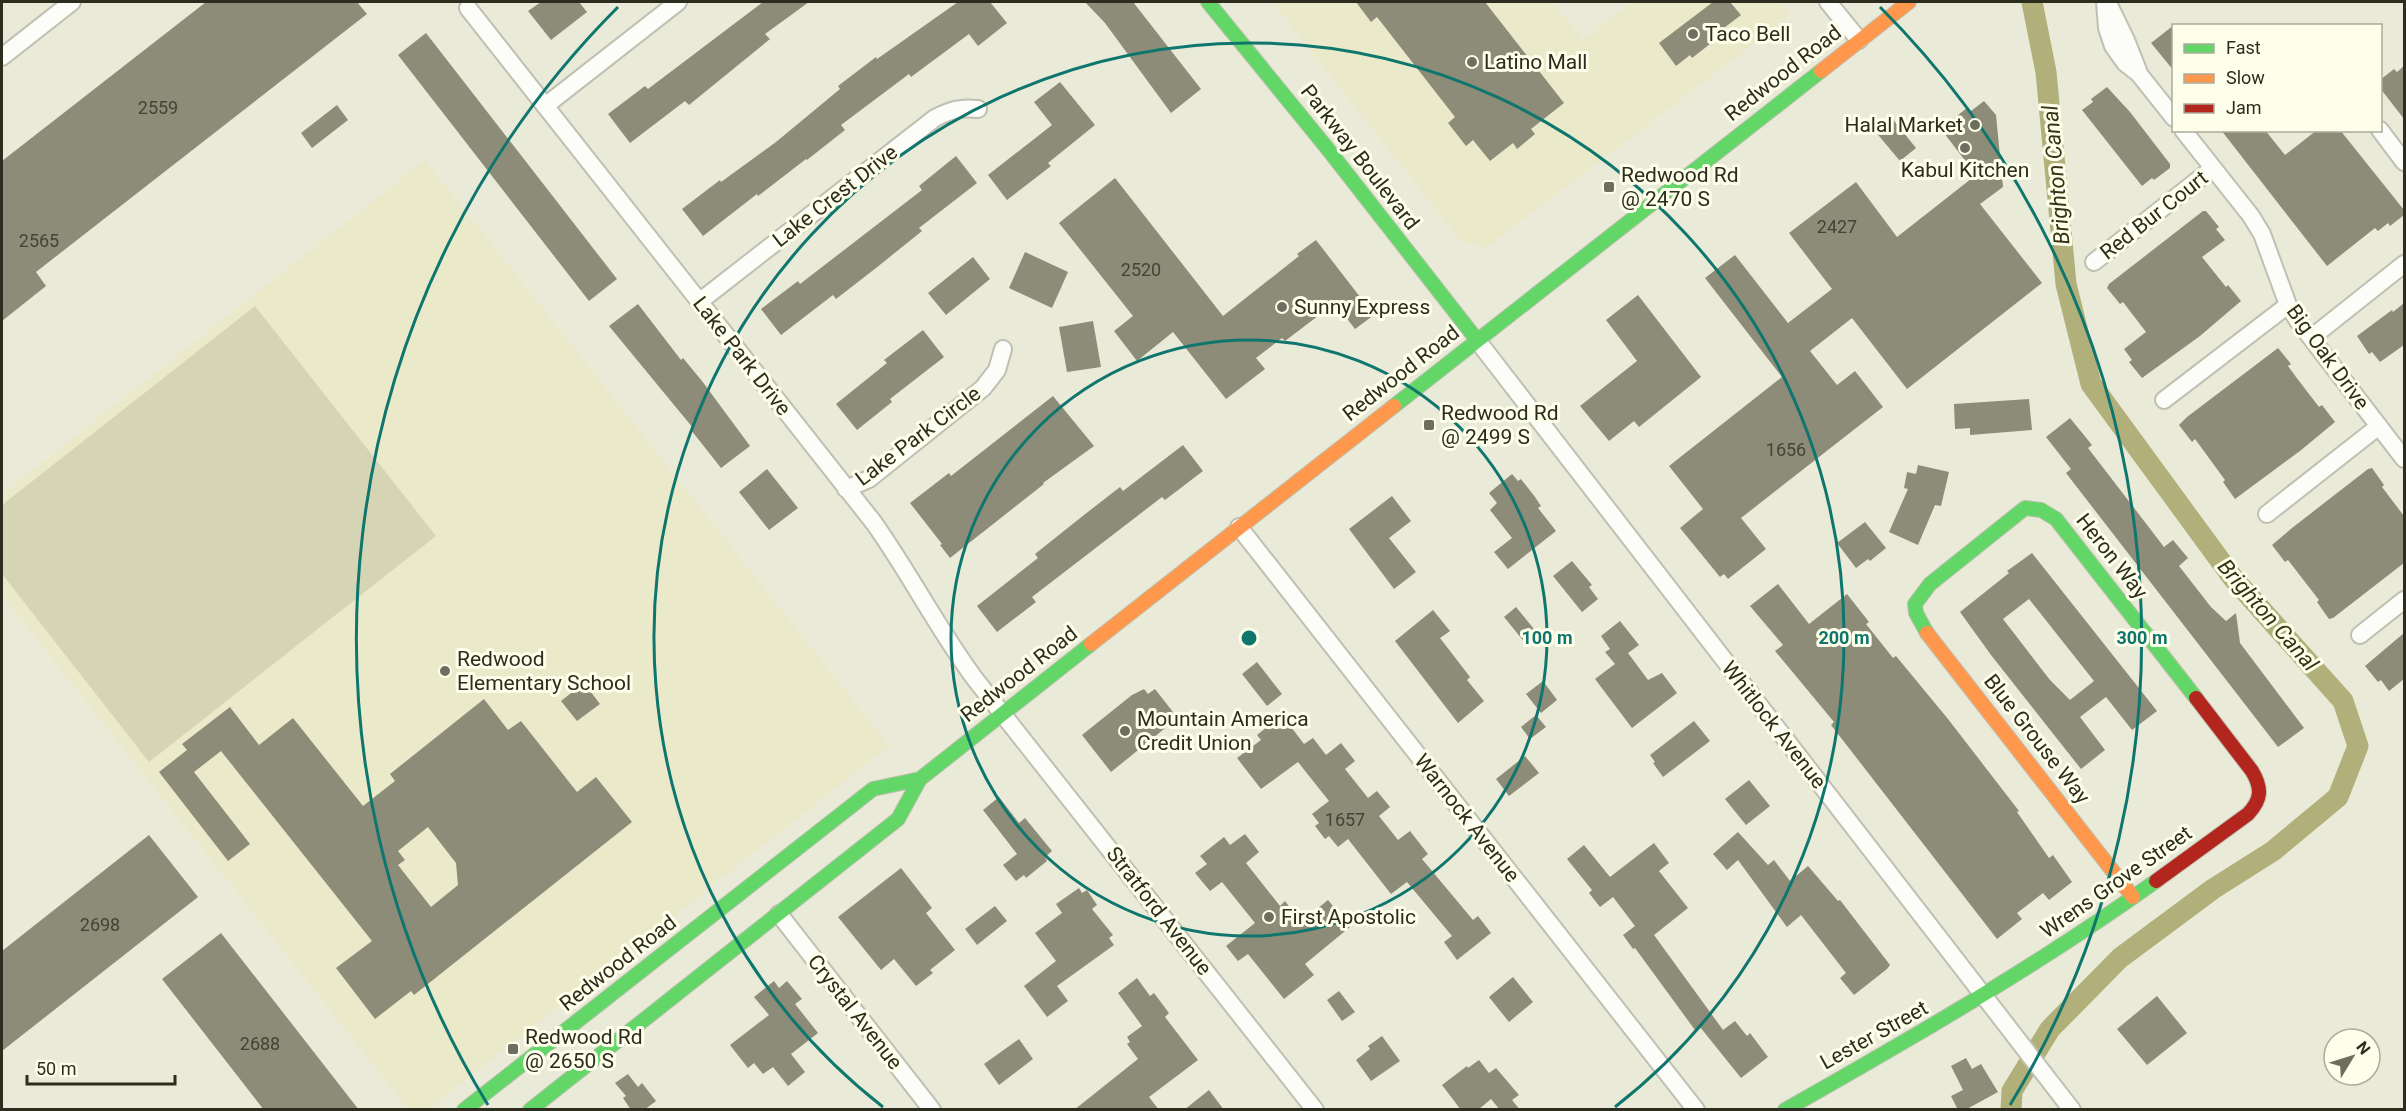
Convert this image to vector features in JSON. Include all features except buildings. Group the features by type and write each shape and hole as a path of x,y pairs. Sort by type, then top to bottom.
{"main road":[{"name":"Parkway Boulevard","path":"1208,2 1327,148 1477,340"},
{"name":"Redwood Road","path":"530,1110 898,819 920,779 1909,2"},
{"name":"Heron Way","path":"1915,604 1930,584 2025,508 2041,509 2056,519 2237,750 2253,773 2261,792"},
{"name":"Blue Grouse Way","path":"1915,604 1916,613 1924,629 2133,897"},
{"name":"Redwood Road","path":"464,1110 873,789 920,779"},
{"name":"Wrens Grove Street","path":"1984,996 2133,897 2248,813 2259,800 2261,792"},
{"name":"Lester Street","path":"1785,1110 1984,996"}],"street":[{"path":"2,57 72,2"},
{"path":"545,106 678,2"},
{"path":"1828,2 1859,40"},
{"path":"2106,2 2126,40 2139,74 2172,115"},
{"name":"Lake Park Drive","path":"468,8 894,550 951,645 1003,713"},
{"name":"Lake Crest Drive","path":"699,302 935,118 949,110 978,109"},
{"name":"Big Oak Drive","path":"2185,132 2262,234 2288,305 2404,459"},
{"path":"2382,132 2404,162"},
{"name":"Red Bur Court","path":"2094,262 2213,168"},
{"path":"2311,338 2404,264"},
{"path":"2164,400 2288,305"},
{"name":"Whitlock Avenue","path":"1477,340 2072,1110"},
{"name":"Lake Park Circle","path":"846,489 869,479 983,388 997,370 1003,350"},
{"path":"2267,514 2379,426"},
{"name":"Warnock Avenue","path":"1239,527 1696,1110"},
{"path":"2360,634 2404,600"},
{"name":"Stratford Avenue","path":"1003,713 1315,1110"},
{"name":"Crystal Avenue","path":"778,914 932,1110"}],"shaded area":[{"path":"1272,2 1552,2 1583,40 1632,2 1781,2 1791,15 1486,248 1461,241"},
{"name":"Redwood Elementary School","path":"425,160 889,746 429,1109 408,1109 2,595 2,494"},
{"path":"255,306 436,536 149,762 2,574 2,505"}],"waterway":[{"name":"Brighton Canal","path":"2011,1110 2012,1091 2050,1029 2120,958 2213,889 2273,851 2338,797 2358,746 2343,701 2233,578 2091,384 2066,284 2046,72 2032,2"}],"traffic: fast":[{"path":"1208,2 1327,148 1477,340"},
{"path":"1394,406 1821,71"},
{"path":"1927,633 1916,613 1915,604 1930,584 2025,508 2041,510 2056,519 2196,698"},
{"path":"530,1110 898,819 920,779 1091,644"},
{"path":"464,1110 873,789 920,779"},
{"path":"1785,1110 2020,972 2156,881"}],"traffic: slow":[{"path":"1821,71 1909,2"},
{"path":"1091,644 1394,406"},
{"path":"1927,633 2133,897"}],"traffic: jam":[{"path":"2156,881 2248,814 2258,798 2258,783 2252,771 2196,698"}],"place":[{"name":"Taco Bell","path":"1693,34"},
{"name":"Latino Mall","path":"1472,62"},
{"name":"Halal Market","path":"1975,125"},
{"name":"Kabul Kitchen","path":"1965,148"},
{"name":"Redwood Rd @ 2470 S","path":"1609,187"},
{"name":"Sunny Express","path":"1282,307"},
{"name":"Redwood Rd @ 2499 S","path":"1429,425"},
{"name":"Redwood Elementary School","path":"445,671"},
{"name":"Mountain America Credit Union","path":"1125,731"},
{"name":"First Apostolic","path":"1269,917"},
{"name":"Redwood Rd @ 2650 S","path":"513,1049"}]}
